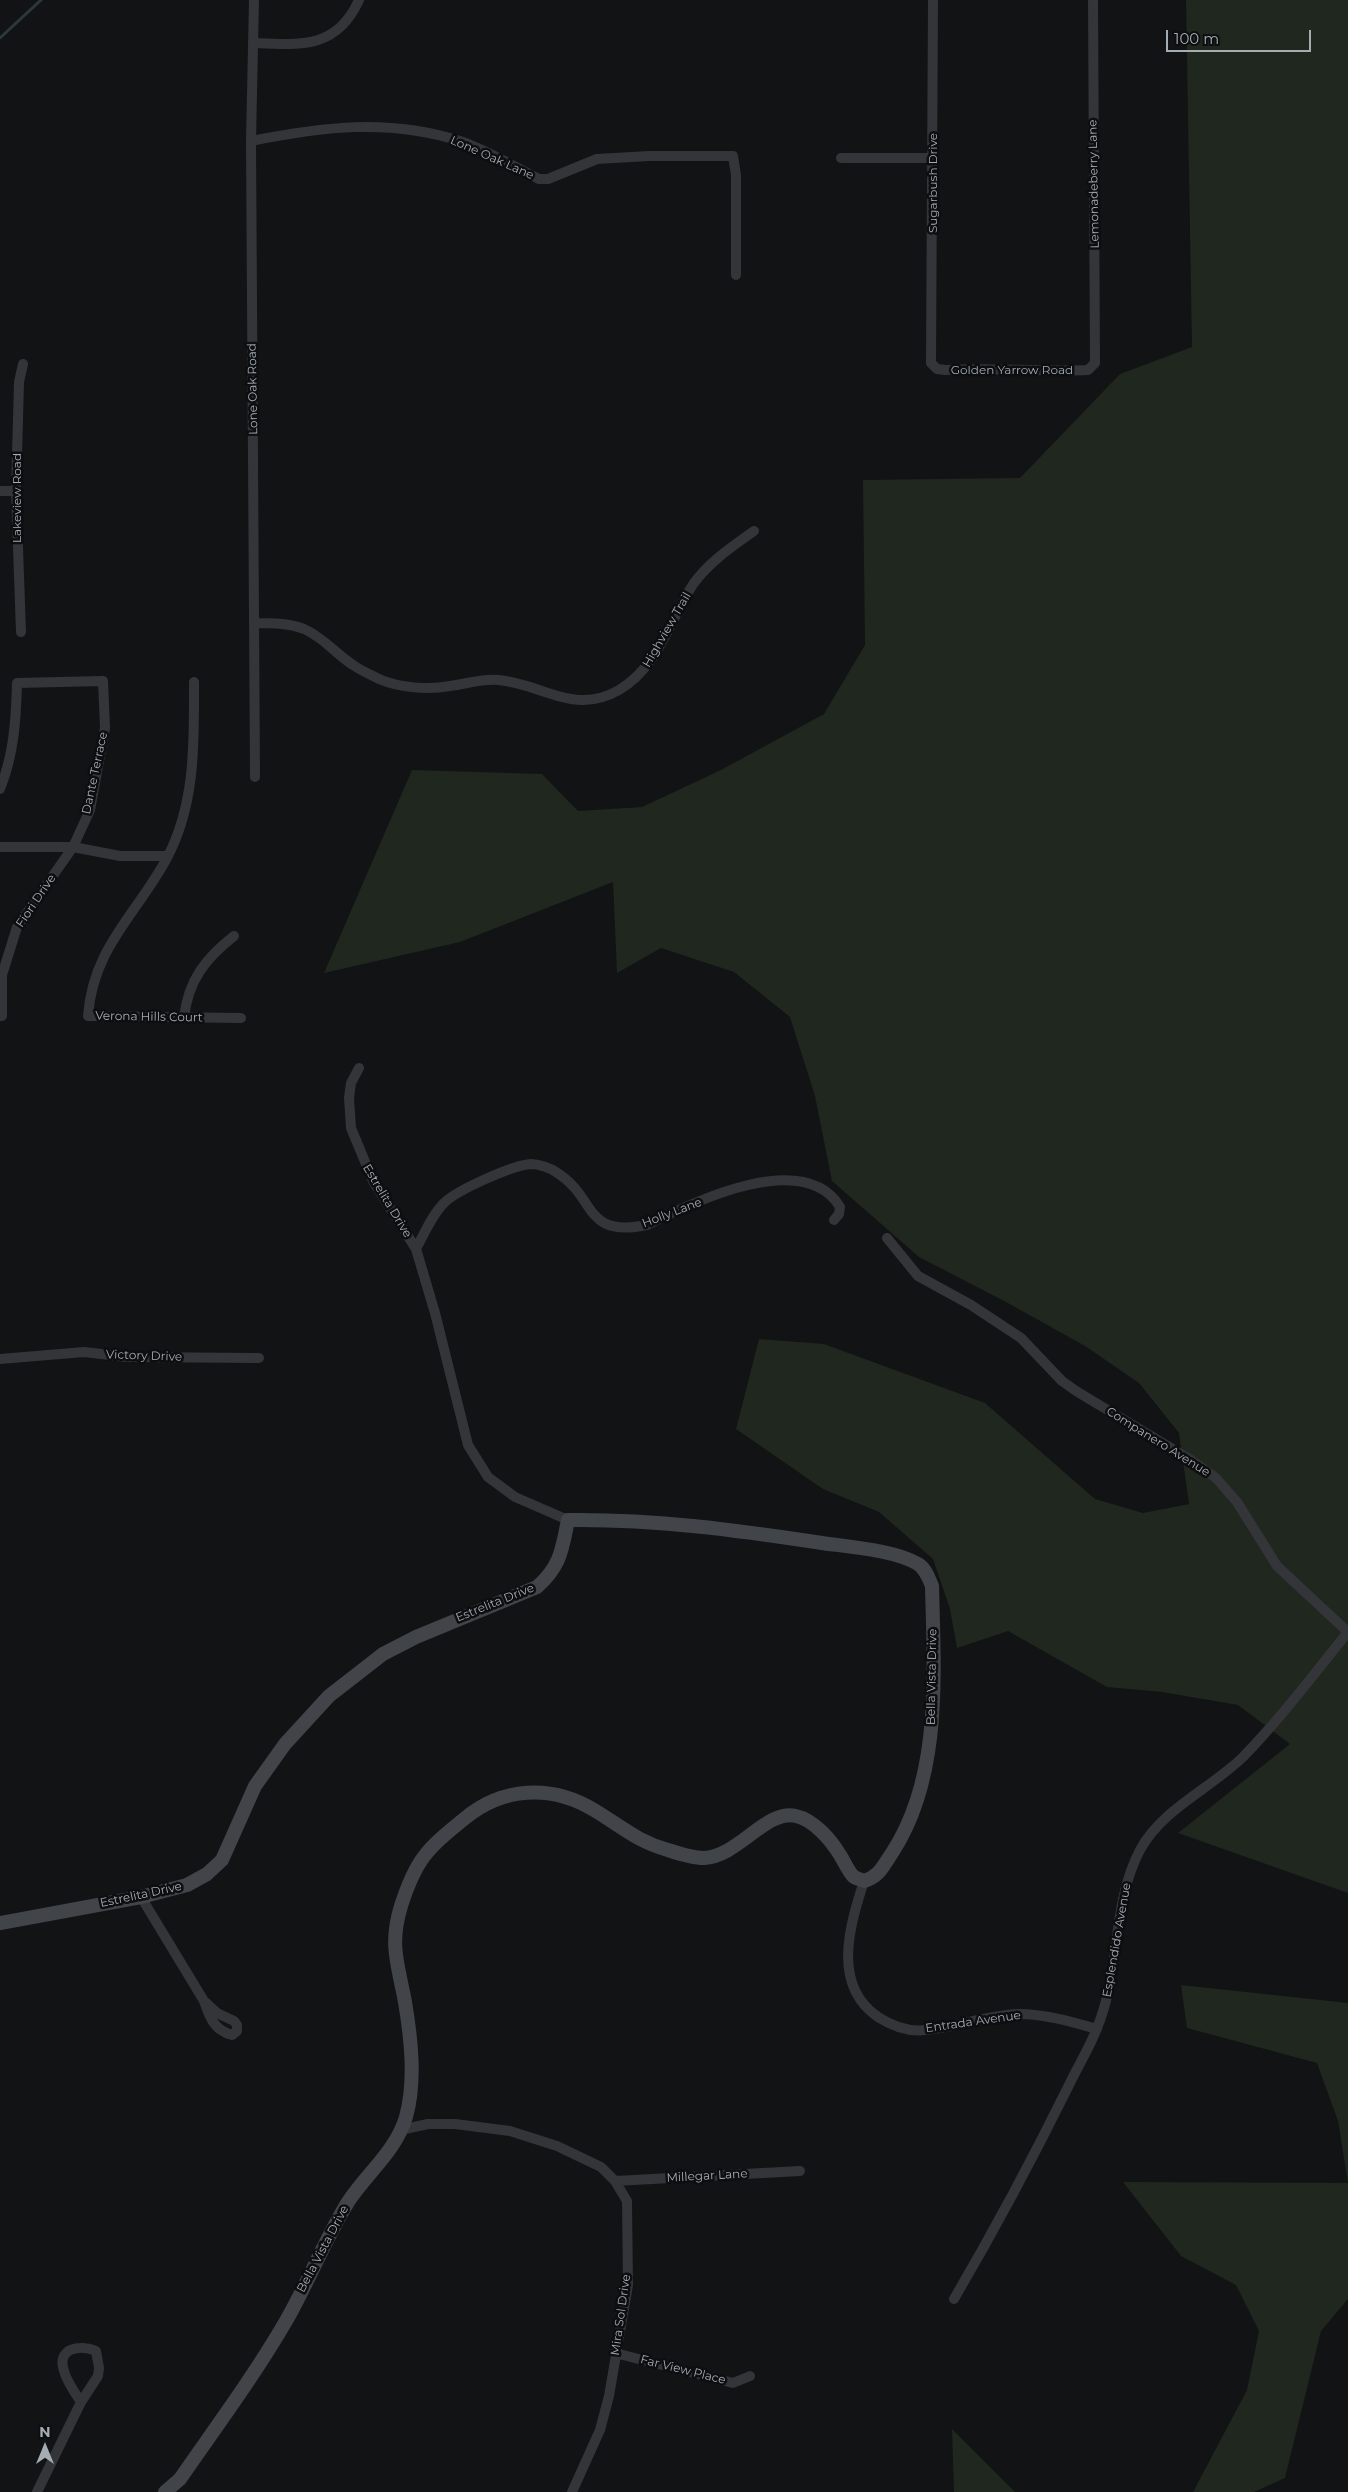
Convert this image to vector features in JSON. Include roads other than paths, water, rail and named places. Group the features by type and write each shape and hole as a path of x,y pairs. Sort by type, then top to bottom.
{"street":[{"name":"Lone Oak Road","path":"254,0 251,141 255,777"},
{"path":"253,43 277,44 319,40 340,30 351,17 359,0"},
{"name":"Sugarbush Drive","path":"933,0 931,359 933,366"},
{"name":"Lemonadeberry Lane","path":"1092,367 1094,363 1095,323 1093,0"},
{"name":"Lone Oak Lane","path":"251,141 339,126 381,127 436,135 461,141 539,178 548,179 597,159 649,156 733,156 736,174 736,275"},
{"path":"841,158 933,158"},
{"name":"Lakeview Road","path":"21,632 16,490 19,382 23,364"},
{"name":"Golden Yarrow Road","path":"933,366 937,370 1012,368 1088,370 1092,367"},
{"path":"0,491 16,490"},
{"name":"Highview Trail","path":"255,623 283,623 305,629 353,665 381,680 415,687 450,686 476,680 498,680 520,683 561,698 578,700 594,698 618,690 640,675 654,657 678,608 696,581 721,554 754,531"},
{"name":"Dante Terrace","path":"0,789 10,765 16,730 17,683 103,681 105,728 90,810 73,847"},
{"path":"0,847 73,847 120,856 168,856 185,811 194,759 194,682"},
{"name":"Fiori Drive","path":"0,1016 2,1016 2,975 17,927 73,847"},
{"name":"Verona Hills Court","path":"168,856 99,963 89,1001 88,1016 241,1018"},
{"path":"184,1018 185,1007 199,970 212,953 234,936"},
{"name":"Estrelita Drive","path":"0,1923 141,1897 187,1886 207,1874 222,1860 255,1786 285,1744 311,1714 336,1690 383,1654 427,1631 537,1587 551,1575 561,1557 568,1520 515,1496 488,1477 468,1445 435,1313 416,1248 373,1181 351,1128 351,1083 359,1068"},
{"name":"Holly Lane","path":"416,1248 444,1203 456,1194 488,1178 531,1164 548,1168 563,1177 577,1190 600,1222 616,1228 646,1225 744,1185 772,1180 798,1180 829,1193 840,1206 839,1214 834,1220"},
{"name":"Companero Avenue","path":"887,1238 918,1276 971,1305 1021,1338 1076,1391 1191,1460 1216,1478 1237,1502 1277,1566 1348,1632"},
{"name":"Victory Drive","path":"0,1359 84,1352 127,1357 259,1358"},
{"name":"Bella Vista Drive","path":"165,2492 180,2479 264,2358 288,2317 318,2254 346,2207 392,2147 406,2119 411,2093 411,2039 394,1956 394,1941 400,1908 415,1868 429,1847 468,1815 497,1798 524,1791 551,1793 593,1809 632,1837 654,1846 699,1858 718,1856 733,1849 774,1818 798,1816 815,1826 837,1849 853,1876 864,1881 876,1878 899,1842 917,1800 932,1728 934,1706 932,1586 925,1571 919,1564 883,1552 711,1526 627,1519 568,1520"},
{"name":"Esplendido Avenue","path":"954,2299 1023,2178 1097,2029 1110,1989 1126,1884 1141,1849 1155,1830 1175,1811 1242,1758 1273,1724 1348,1632"},
{"name":"Entrada Avenue","path":"864,1881 850,1925 849,1969 854,1988 867,2010 889,2024 923,2030 1018,2014 1055,2018 1097,2029"},
{"path":"141,1897 204,2001"},
{"name":"Mira Sol Drive","path":"400,2130 428,2124 455,2124 510,2131 557,2146 601,2168 615,2181 627,2201 628,2285 609,2396 600,2430 572,2492"},
{"name":"Millegar Lane","path":"615,2181 800,2171"},
{"path":"37,2492 81,2402 98,2376 99,2368 96,2351 77,2347 70,2349 64,2356 63,2369 81,2402"},
{"name":"Far View Place","path":"615,2353 733,2383 750,2376"}],"waterway":[{"path":"0,38 41,0"}]}
